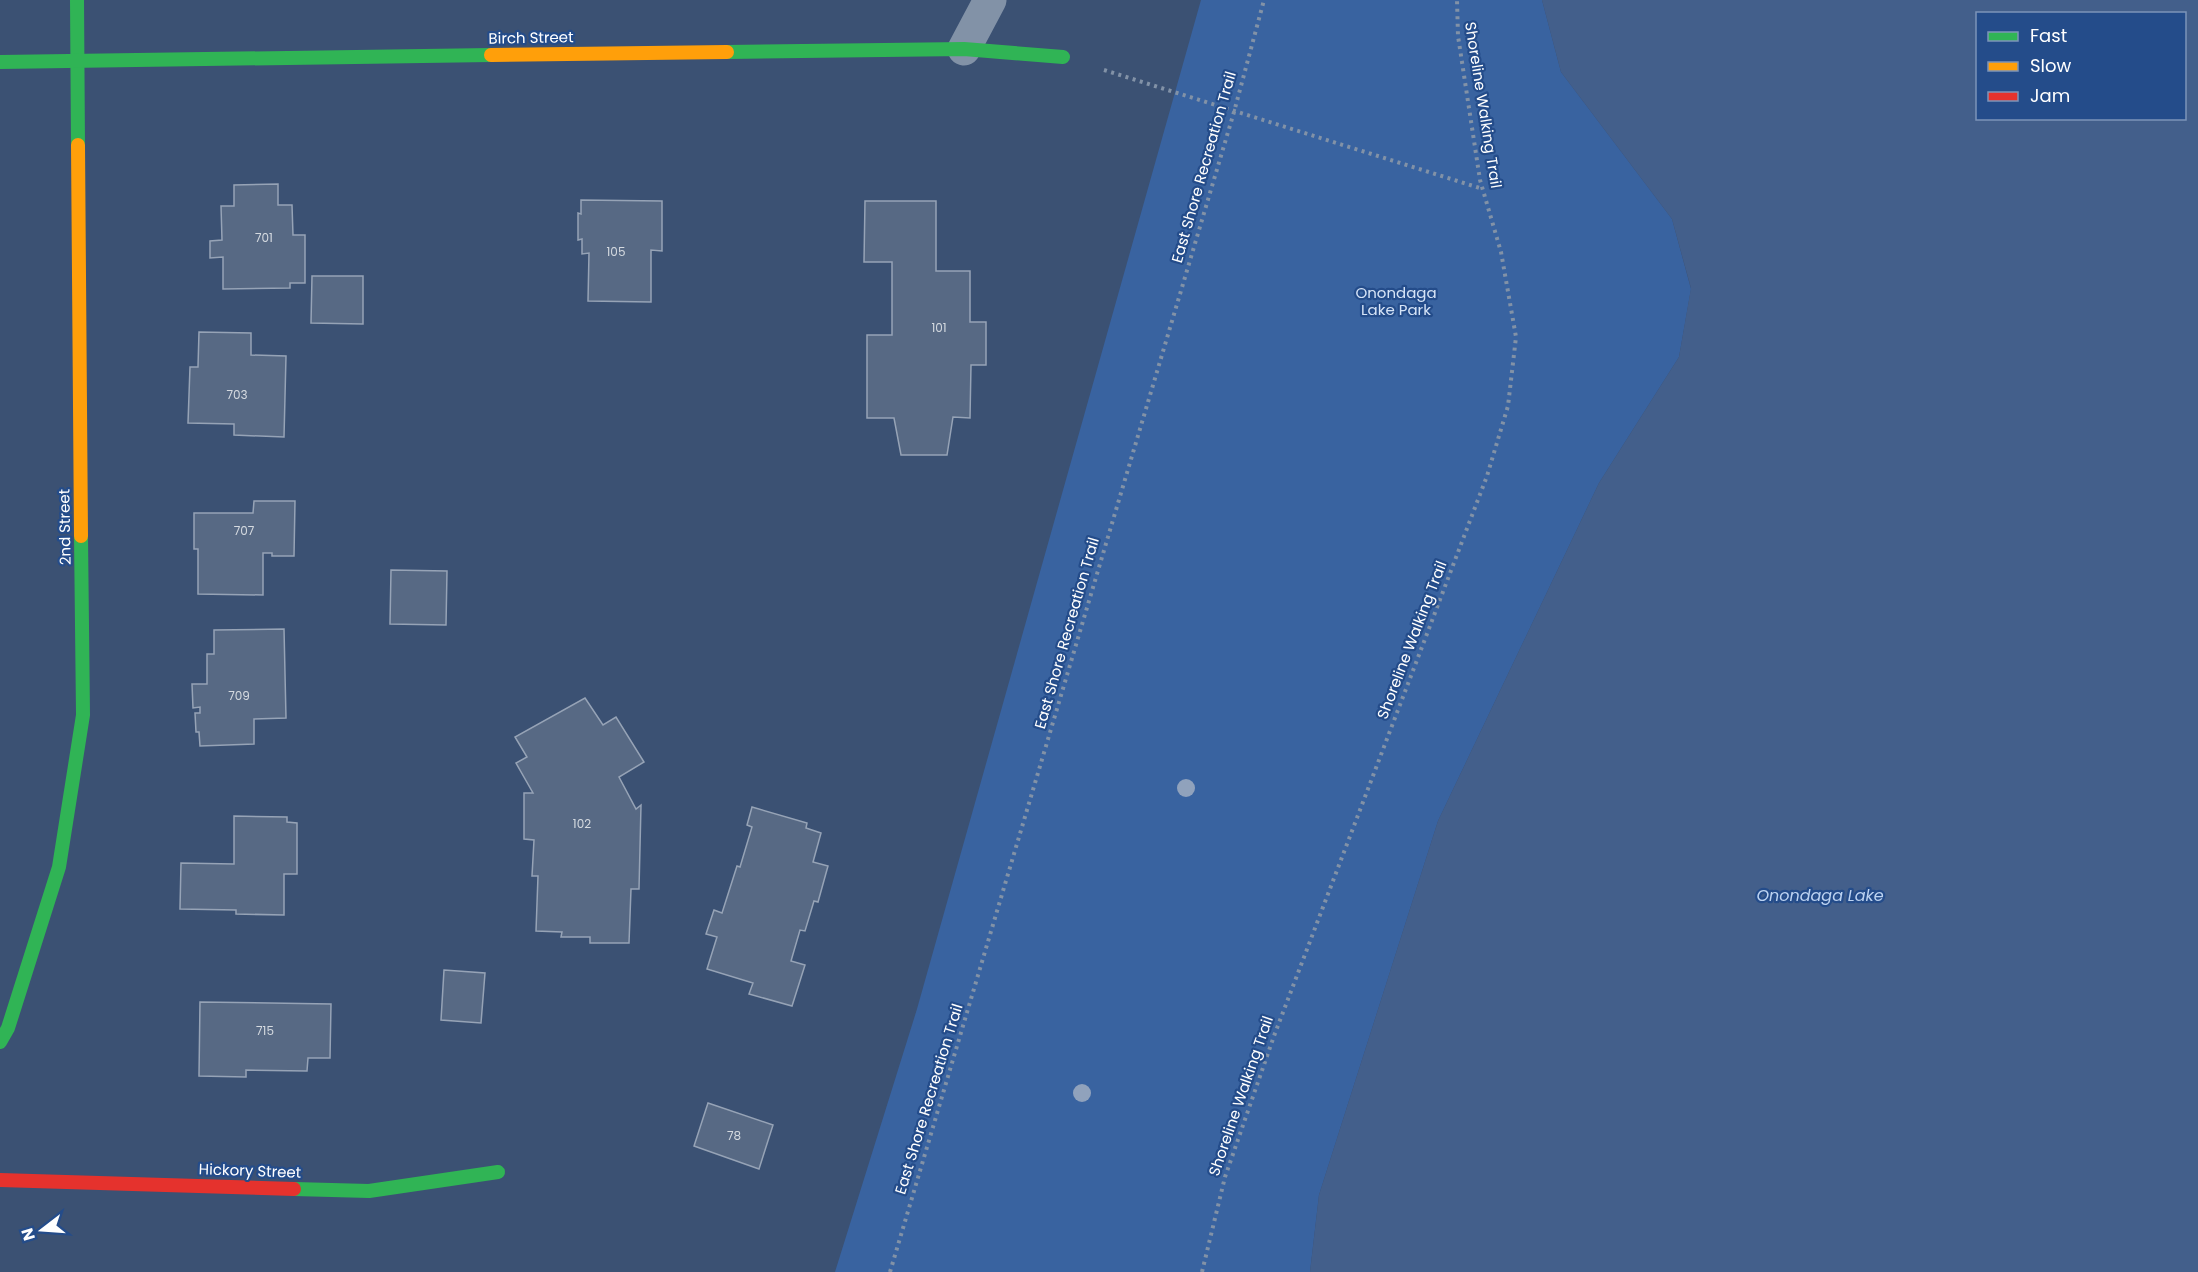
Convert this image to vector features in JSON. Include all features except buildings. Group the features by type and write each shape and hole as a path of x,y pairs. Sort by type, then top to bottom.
{"street":[{"name":"2nd Street","path":"0,1042 8,1028 59,867 83,715 76,0"},
{"path":"964,49 990,0"},
{"name":"Birch Street","path":"0,62 964,49 1063,57"},
{"name":"Hickory Street","path":"0,1180 369,1191 498,1172"}],"path":[{"name":"East Shore Recreation Trail","path":"890,1272 1234,112 1264,0"},
{"name":"Shoreline Walking Trail","path":"1202,1272 1225,1177 1274,1036 1487,476 1508,406 1516,337 1501,252 1483,189 1458,36 1456,0"},
{"path":"1063,57 1483,189"}],"green space":[{"name":"Onondaga Lake Park","path":"1201,0 1542,0 1561,72 1672,219 1691,289 1679,357 1599,483 1438,821 1319,1195 1310,1272 835,1272 917,1009"}],"water":[{"name":"Onondaga Lake","path":"1542,0 2198,0 2198,1272 1310,1272 1319,1195 1438,821 1599,483 1679,357 1691,288 1672,219 1561,72"}],"traffic: fast":[{"path":"77,0 78,145"},
{"path":"727,52 964,49 1063,57"},
{"path":"0,62 491,55"},
{"path":"0,1042 8,1028 59,867 83,715 81,536"},
{"path":"294,1189 369,1191 498,1172"}],"traffic: slow":[{"path":"491,55 727,52"},
{"path":"78,145 81,536"}],"traffic: jam":[{"path":"0,1180 294,1189"}]}
